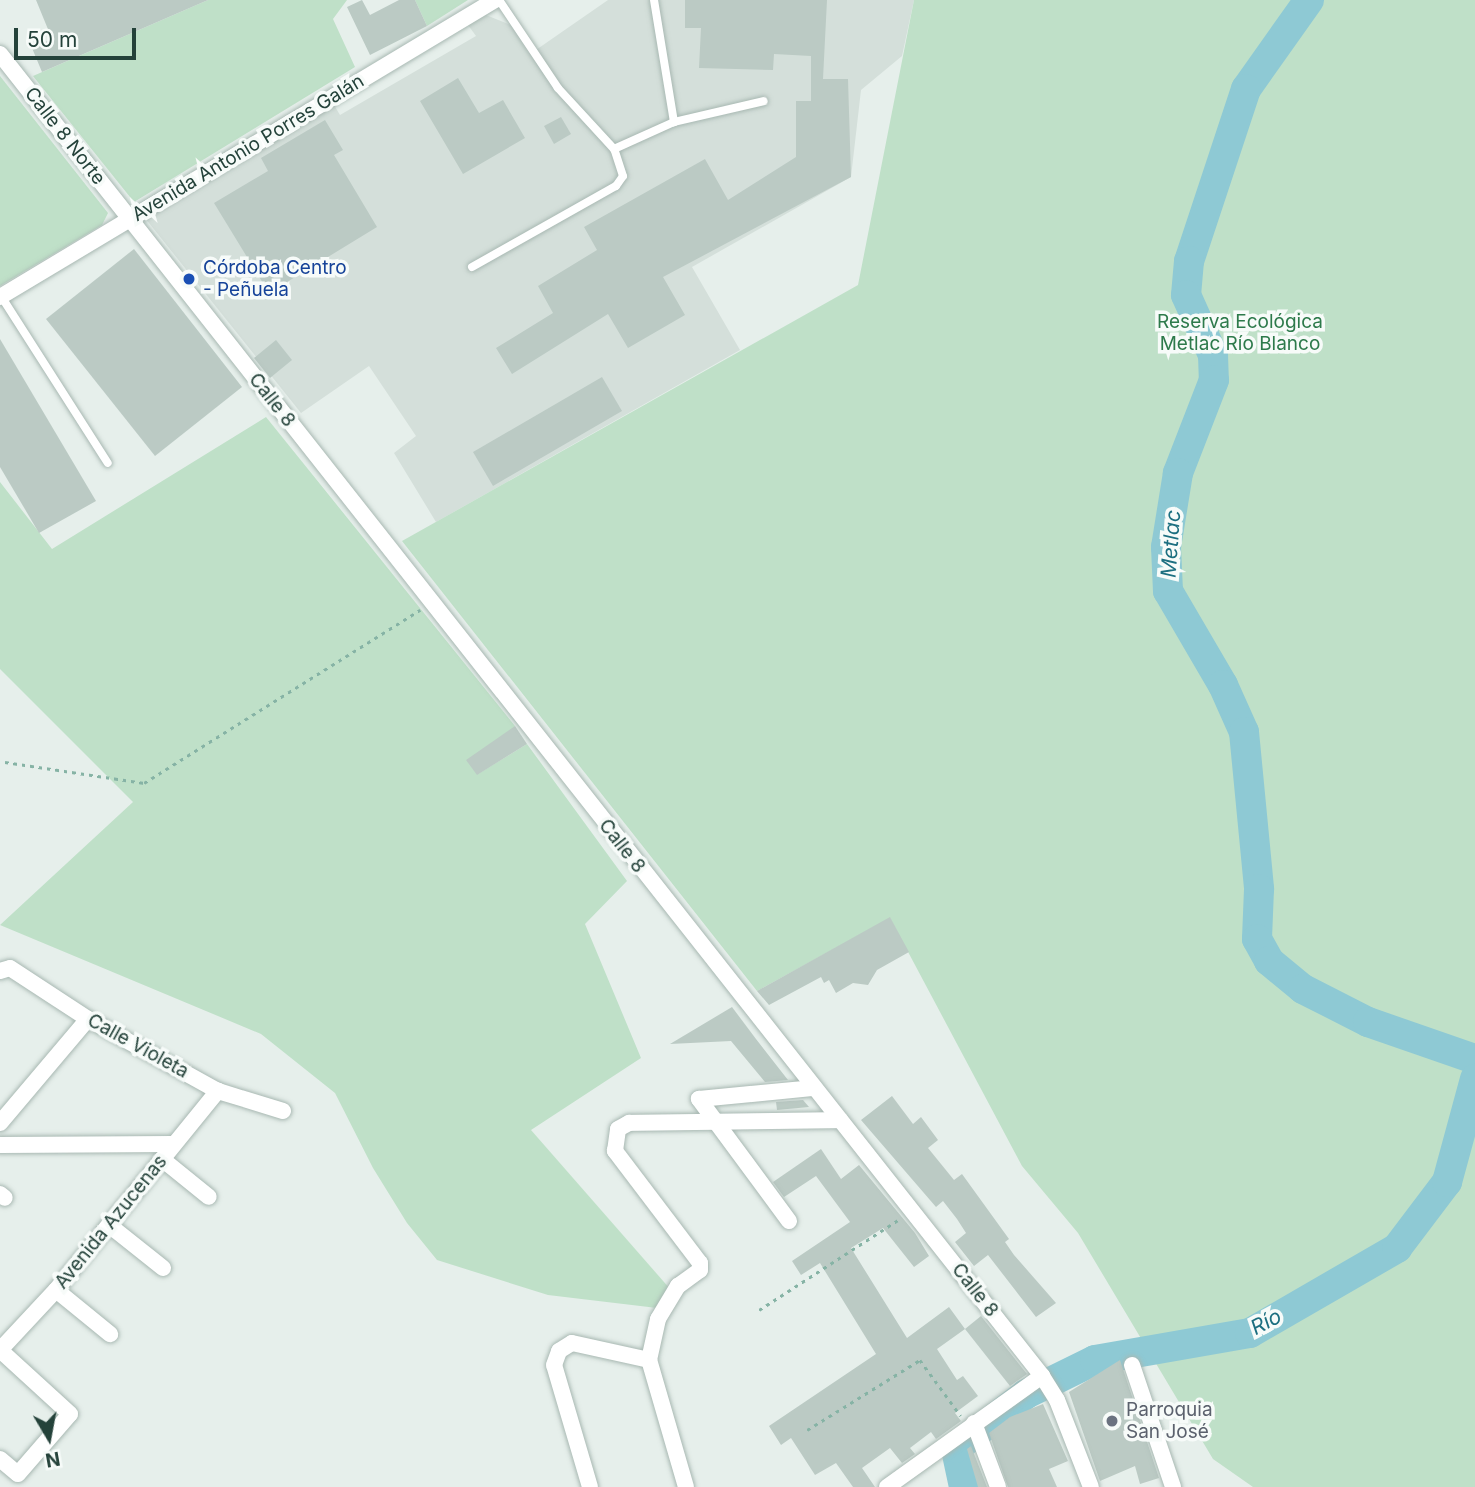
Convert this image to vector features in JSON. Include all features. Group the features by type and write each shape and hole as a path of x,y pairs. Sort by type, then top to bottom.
{"street":[{"name":"Avenida Antonio Porres Galán","path":"1,297 497,0"},
{"name":"Calle 8 Norte","path":"0,54 130,219"},
{"name":"Calle 8","path":"130,219 1042,1376 1056,1400 1091,1487"},
{"name":"Calle Violeta","path":"0,971 10,968 88,1019 219,1091 283,1111"},
{"path":"0,1123 88,1019"},
{"path":"789,1221 699,1099 814,1088"},
{"name":"Avenida Azucenas","path":"0,1350 6,1330 56,1290 219,1091"},
{"path":"686,1487 649,1360 658,1319 678,1286 701,1270 700,1262 615,1152 614,1141 618,1129 629,1123 840,1120"},
{"path":"0,1145 173,1144"},
{"path":"162,1159 209,1197"},
{"path":"109,1224 163,1268"},
{"path":"56,1290 110,1334"},
{"path":"590,1487 554,1365 559,1351 572,1343 649,1360"},
{"path":"0,1350 70,1414 18,1474 0,1459"},
{"path":"1132,1365 1173,1487"},
{"path":"887,1487 908,1481 972,1425 1042,1376"},
{"path":"972,1425 999,1487"}],"lane":[{"path":"472,267 616,186 623,176 614,149 558,88 497,0"},
{"path":"654,0 674,122"},
{"path":"614,149 674,122 764,101"},
{"path":"1,297 108,463"}],"path":[{"path":"5,762 144,783 431,603"},
{"path":"759,1310 912,1211"},
{"path":"807,1430 920,1360 972,1425"}],"shaded area":[{"path":"608,0 914,0 902,56 861,90 851,177 692,267 740,350 436,522 394,453 416,436 369,366 301,413 145,218 334,105 340,115 476,36 468,25 486,15 513,26 533,52"}],"green space":[{"path":"208,0 347,0 333,19 355,67 134,202 33,76"},
{"path":"415,0 468,0 427,26"},
{"name":"Reserva Ecológica Metlac Río Blanco","path":"914,0 1475,0 1475,1487 1253,1487 1213,1459 1078,1233 1022,1166 890,918 757,991 402,541 858,285"},
{"path":"0,76 108,213 102,225 0,286"},
{"path":"266,417 515,726 478,774 527,744 627,881 585,924 641,1058 531,1130 671,1290 657,1308 548,1295 437,1260 407,1223 373,1168 335,1093 261,1034 0,925 133,802 0,669 0,482 52,549"}],"building":[{"path":"36,0 208,0 42,72 32,48 52,39"},
{"path":"362,0 370,15 399,0 415,0 427,26 370,55 347,7"},
{"path":"685,0 827,0 823,79 848,79 851,177 663,277 685,315 628,348 608,314 512,374 496,348 553,313 538,286 597,250 584,227 705,159 728,200 796,157 796,101 811,101 811,56 774,54 773,70 699,68 701,28 685,28"},
{"path":"458,78 479,113 503,100 525,138 463,174 420,101"},
{"path":"561,117 571,134 554,144 544,126"},
{"path":"325,120 343,150 334,155 377,227 269,293 214,203 268,171 261,158"},
{"path":"134,249 242,387 155,456 46,319"},
{"path":"0,339 96,501 39,533 0,467"},
{"path":"276,340 292,360 270,378 254,358"},
{"path":"602,377 622,411 493,486 473,452"},
{"path":"515,726 527,744 477,775 466,760"},
{"path":"890,917 909,952 877,970 868,985 853,983 836,993 829,980 824,983 821,977 769,1005 757,991"},
{"path":"732,1007 788,1080 765,1082 731,1041 670,1044"},
{"path":"892,1096 913,1124 921,1117 938,1140 928,1148 954,1180 962,1174 1009,1239 1005,1242 1014,1255 1056,1303 1036,1317 988,1255 974,1266 955,1242 966,1233 957,1219 943,1201 936,1207 861,1120"},
{"path":"803,1100 809,1107 777,1110 776,1102"},
{"path":"821,1149 841,1179 859,1165 915,1233 929,1256 914,1267 883,1228 851,1248 907,1338 949,1307 965,1329 937,1349 957,1380 963,1376 978,1396 955,1413 961,1421 936,1439 931,1432 910,1448 915,1454 902,1463 890,1448 862,1468 875,1487 853,1487 836,1463 815,1475 791,1438 781,1445 769,1426 876,1354 820,1263 801,1275 792,1261 850,1222 816,1176 784,1197 773,1182"},
{"path":"981,1316 1027,1374 1010,1386 965,1329"},
{"name":"Parroquia San José","path":"1120,1360 1159,1478 1140,1484 1135,1466 1100,1481 1069,1392"},
{"path":"1043,1404 1068,1461 1049,1469 1057,1487 1008,1487 989,1433 1010,1417"},
{"path":"971,1446 987,1487 978,1487 967,1449"}],"waterway":[{"name":"Metlac","path":"1309,0 1246,89 1189,261 1186,295 1213,355 1214,380 1178,473 1166,547 1168,591 1223,685 1244,732 1259,889 1257,939 1269,961 1303,989 1368,1022 1475,1059"},
{"name":"Río","path":"964,1487 956,1448 1026,1394 1095,1360 1250,1333 1397,1248 1447,1182 1475,1079"}],"place":[{"name":"Córdoba Centro - Peñuela","path":"189,279"},
{"name":"Parroquia San José","path":"1112,1421"}]}
